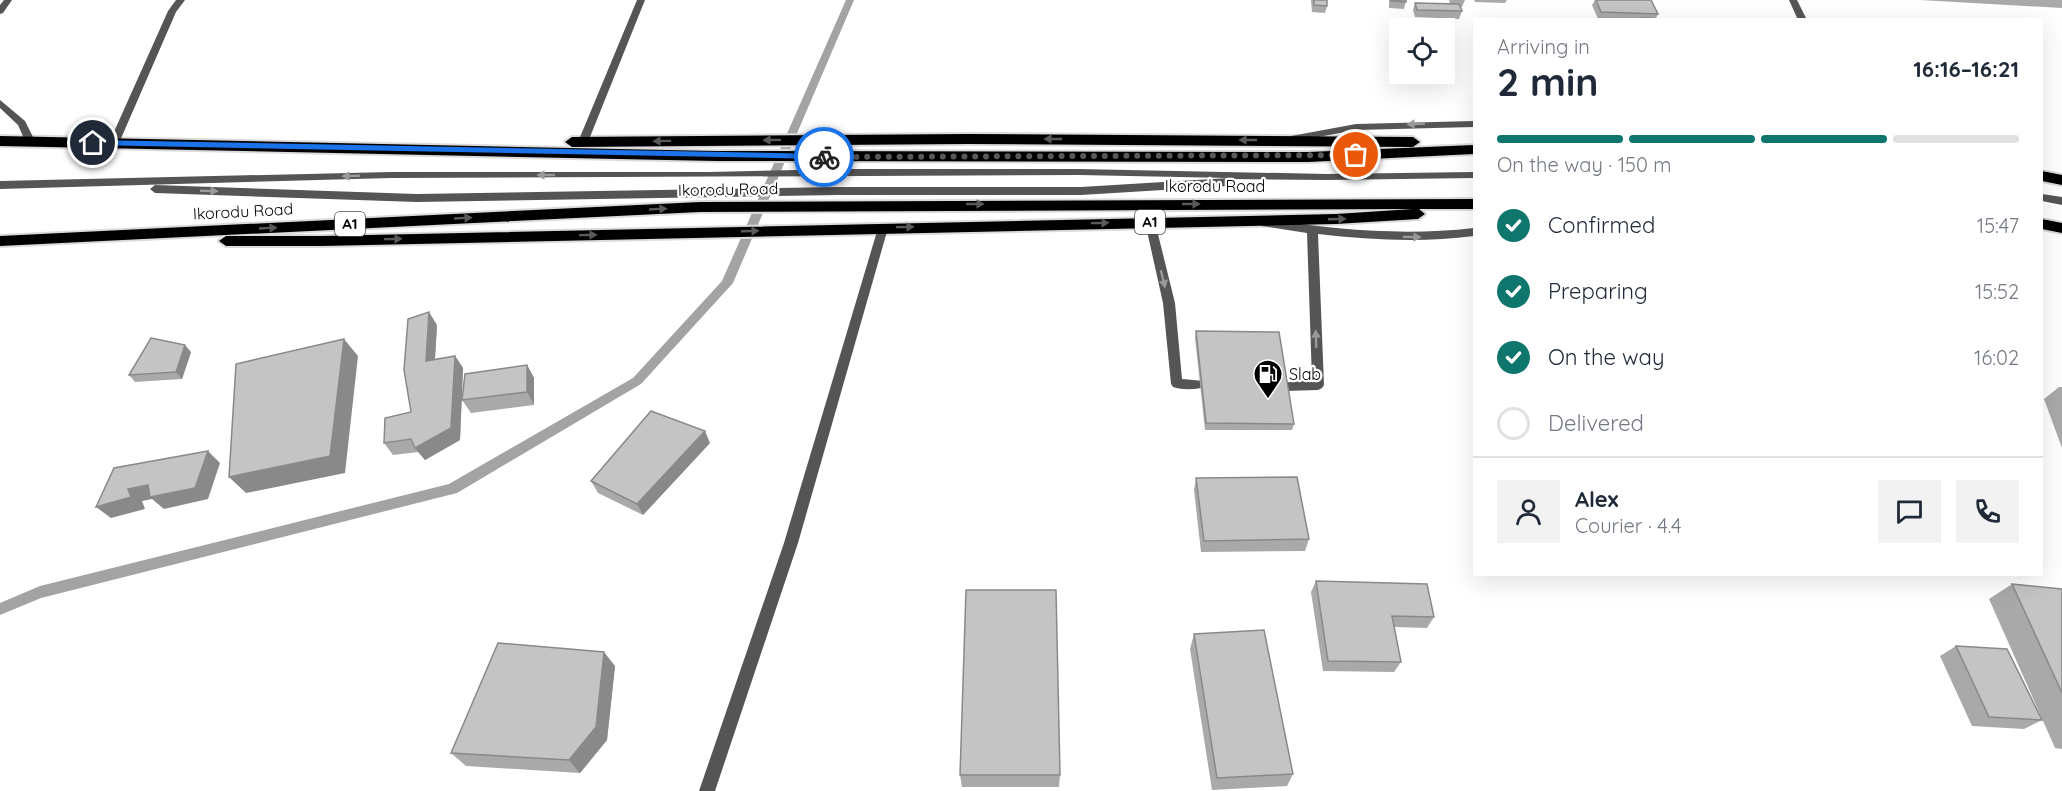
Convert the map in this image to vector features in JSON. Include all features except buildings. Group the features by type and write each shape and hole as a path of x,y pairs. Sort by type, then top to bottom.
{"highway":[{"name":"Ikorodu Road","path":"271,147 852,139 1473,143"},
{"name":"Ikorodu Road","path":"0,141 847,157 1308,157 1473,150"},
{"path":"2043,176 2062,180"},
{"name":"Ikorodu Road","path":"20,240 701,201 835,198 1473,204"},
{"name":"Ikorodu Road","path":"20,240 322,241 1336,219 1473,211"},
{"path":"2043,224 2062,228"},
{"path":"0,240 20,240"}],"street":[{"path":"0,10 8,0"},
{"path":"114,143 172,11 181,0"},
{"path":"583,142 641,0"},
{"path":"1793,0 1802,18"},
{"path":"0,103 22,123 30,141"},
{"path":"1280,141 1356,127 1473,124"},
{"path":"0,185 391,175 1079,172 1327,177 1473,175"},
{"path":"835,198 1081,191 1327,177"},
{"path":"46,185 417,198 701,201"},
{"path":"2043,198 2062,201"},
{"path":"1250,220 1348,235 1427,237 1473,232"},
{"path":"1150,222 1169,303 1177,384 1200,384"},
{"path":"707,791 791,543 883,228"},
{"path":"1285,386 1318,385 1312,230"}],"waterway":[{"path":"0,609 40,592 452,489 637,381 727,283 850,0"}],"way so far":[{"path":"824,157 1308,157 1356,155"}],"place":[{"name":"Slab","path":"1268,400"}],"route":[{"path":"93,143 824,157"}]}
